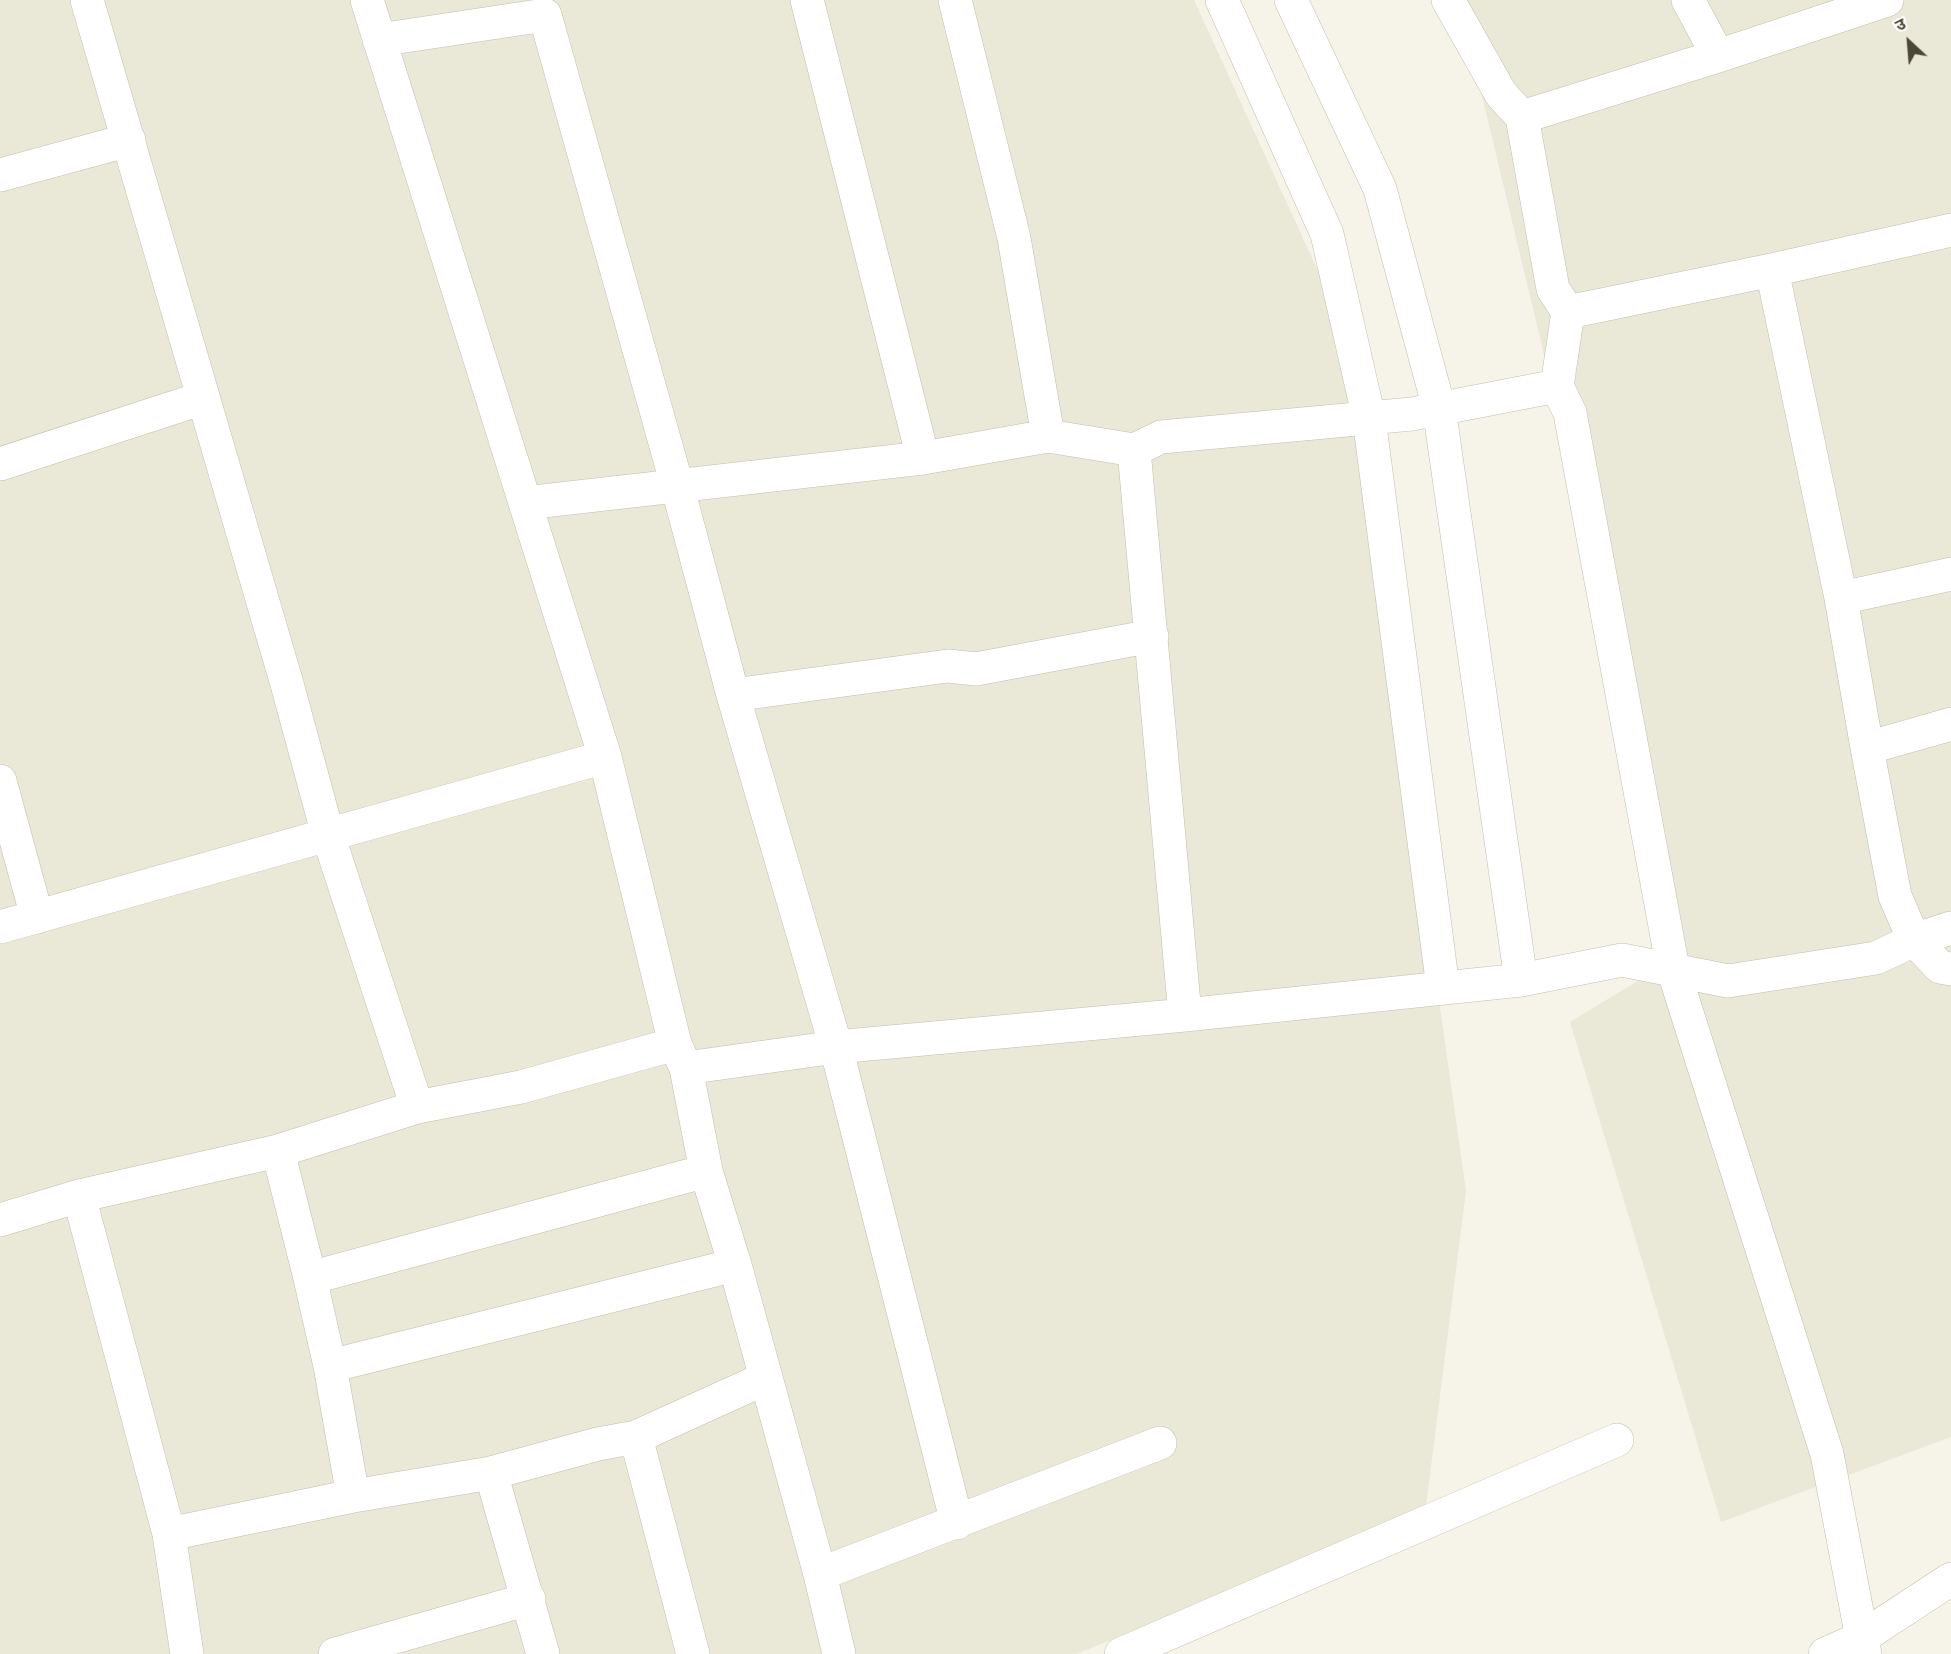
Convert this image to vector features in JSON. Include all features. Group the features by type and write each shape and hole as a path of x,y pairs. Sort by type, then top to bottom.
{"street":[{"path":"87,0 287,684 328,835 417,1107"},
{"path":"367,0 605,757 680,1056 706,1171 735,1265 820,1574 839,1654"},
{"path":"807,0 923,458"},
{"path":"955,0 1014,238 1048,436"},
{"path":"1222,0 1327,234 1369,418 1443,988"},
{"path":"1291,0 1380,189 1439,408 1521,980"},
{"path":"1448,0 1501,94 1522,117 1553,289 1568,312 1557,386 1570,413 1673,969 1827,1454 1863,1646"},
{"path":"1688,0 1718,56"},
{"path":"1522,117 1887,0"},
{"path":"379,40 545,15 677,485 733,695 836,1047 957,1523"},
{"path":"0,175 129,140"},
{"path":"1568,312 1951,230"},
{"path":"1772,270 1841,598 1895,896 1914,940 1940,967 1951,969"},
{"path":"525,503 923,458 1048,436 1134,450 1161,437 1412,414 1557,386"},
{"path":"0,464 202,398"},
{"path":"1134,450 1185,1015"},
{"path":"1841,598 1951,574"},
{"path":"733,695 948,666 976,669 1152,636"},
{"path":"1867,748 1951,724"},
{"path":"0,927 605,757"},
{"path":"0,781 37,917"},
{"path":"0,1220 79,1196 278,1150 417,1107 680,1056 836,1047 1185,1015 1521,980 1622,960 1728,981 1876,958 1914,940 1951,928"},
{"path":"278,1150 330,1366 353,1496"},
{"path":"310,1278 706,1171"},
{"path":"79,1196 169,1534 187,1654"},
{"path":"330,1366 735,1265"},
{"path":"169,1534 353,1496 491,1473 598,1444 636,1437 766,1378"},
{"path":"636,1437 693,1654"},
{"path":"1120,1654 1617,1440"},
{"path":"820,1574 1160,1443"},
{"path":"491,1473 543,1654"},
{"path":"1824,1654 1863,1646 1951,1579"},
{"path":"335,1654 529,1599"}],"shaded area":[{"path":"0,0 1194,0 1344,328 1466,1191 1425,1514 1076,1654 0,1654"},
{"path":"1459,0 1951,0 1951,1437 1721,1522 1570,1022 1687,951"}]}
